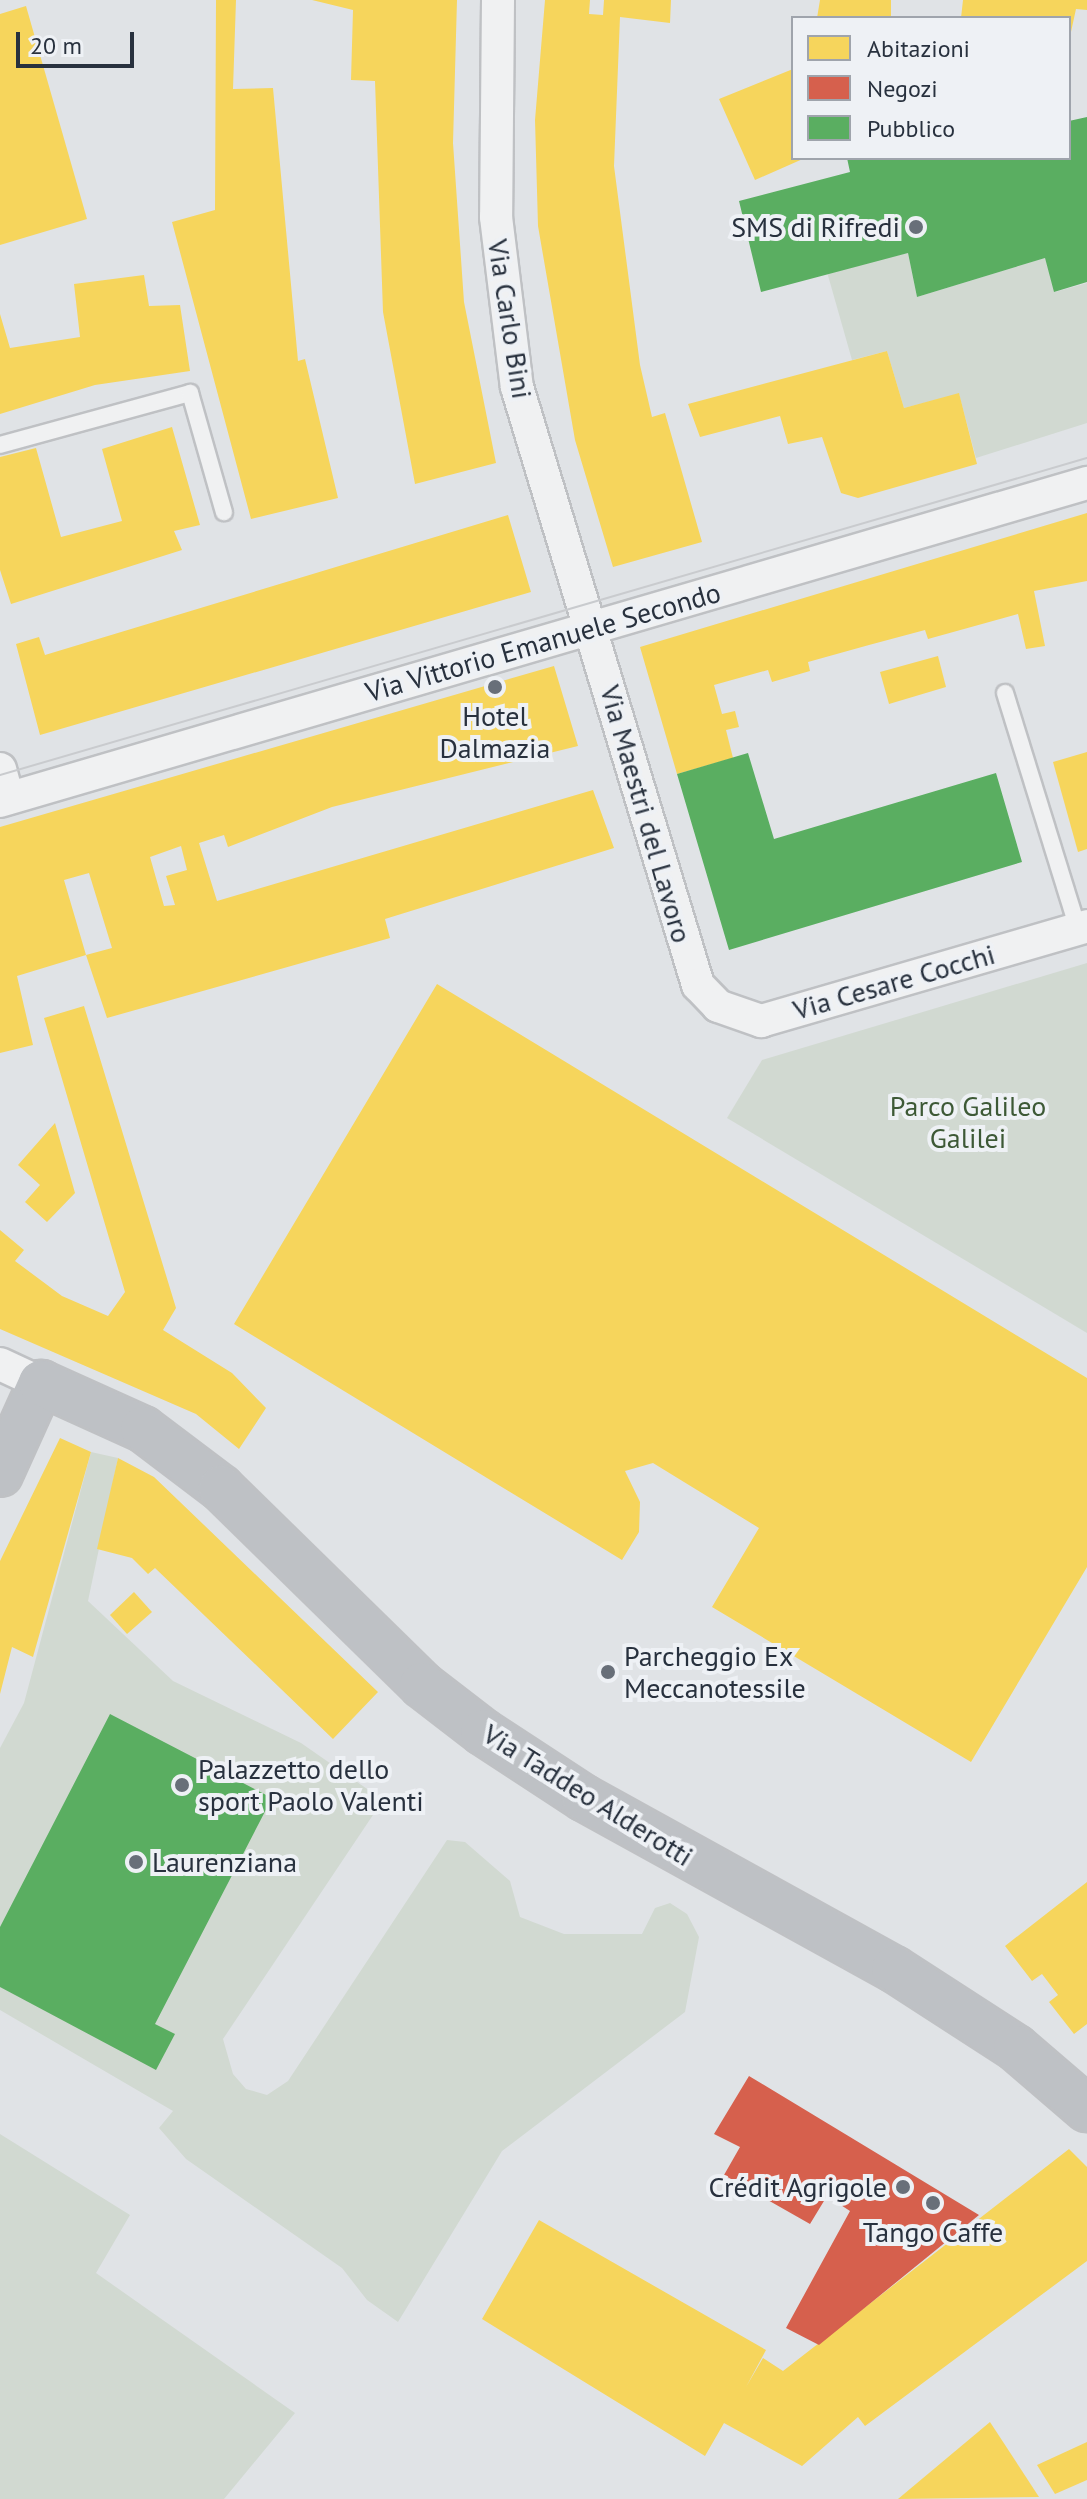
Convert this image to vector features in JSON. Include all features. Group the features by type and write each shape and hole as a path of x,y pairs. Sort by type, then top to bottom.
{"street":[{"name":"Via Carlo Bini","path":"498,0 492,124 502,291 517,387 592,628"},
{"name":"Via Vittorio Emanuele Secondo","path":"3,789 592,628 1087,483"},
{"name":"Via Maestri del Lavoro","path":"592,628 691,970 706,997"},
{"name":"Via Cesare Cocchi","path":"706,997 761,1021 1082,927"},
{"name":"Via Taddeo Alderotti","path":"0,1364 143,1429 181,1456 422,1685 531,1766 894,1969 1016,2048 1086,2106"},
{"path":"0,1474 41,1383"}],"lane":[{"path":"0,445 190,393 224,512"},
{"path":"1005,693 1082,927"}],"green space":[{"path":"908,253 917,297 1045,258 1055,292 1087,283 1087,423 976,458 959,394 904,408 887,351 852,360 827,272"},
{"name":"Parco Galileo Galilei","path":"1087,963 1087,1333 727,1118 762,1060"},
{"path":"91,1452 118,1458 88,1601 173,1681 301,1743 383,1800 223,2039 233,2074 246,2089 267,2095 288,2081 447,1840 465,1842 510,1881 520,1917 564,1934 642,1934 655,1908 670,1903 687,1914 699,1937 685,2012 502,2151 398,2322 367,2300 342,2268 186,2159 159,2128 173,2111 0,2010 0,1748 24,1703"},
{"path":"0,2134 130,2215 96,2273 295,2413 224,2499 0,2499"}],"building: Abitazioni":[{"path":"216,0 236,0 233,89 273,88 298,361 305,359 338,498 251,519 172,222 215,210"},
{"path":"312,0 457,0 453,143 464,302 496,463 415,484 383,312 375,81 351,80 353,10"},
{"path":"545,0 590,0 589,14 603,15 604,0 671,0 670,23 620,17 614,166 640,365 652,417 665,413 702,542 613,567 575,440 538,226 535,120"},
{"path":"820,0 891,0 891,16 817,16"},
{"path":"963,0 1087,0 1087,10 1076,9 1071,32 1071,16 961,16"},
{"path":"26,6 87,219 0,245 0,14"},
{"path":"791,70 791,160 800,160 755,180 719,99"},
{"path":"144,275 149,306 180,305 190,371 95,385 0,414 0,314 10,348 80,337 74,284"},
{"path":"887,351 904,408 959,393 977,464 858,498 841,493 822,437 788,444 780,416 700,437 688,404"},
{"path":"172,427 200,525 174,531 182,550 11,604 0,570 0,457 36,448 61,537 122,521 102,449"},
{"path":"1087,513 1087,581 1034,591 1045,646 1026,649 1018,614 928,639 925,630 869,645 808,662 810,671 772,682 768,670 714,685 722,714 735,711 739,727 726,730 733,758 677,774 640,647"},
{"path":"508,515 531,592 40,735 16,644 39,637 45,655"},
{"path":"938,656 946,687 889,704 880,672"},
{"path":"554,666 578,746 332,807 228,847 224,835 199,843 217,901 593,790 614,848 385,919 390,938 107,1018 86,955 17,976 33,1045 0,1053 0,827","holes":["181,846 187,870 166,876 175,905 164,906 150,857","89,873 112,948 86,955 64,880"]},
{"path":"1087,752 1087,849 1078,852 1053,762"},
{"path":"437,984 1087,1378 1087,1567 971,1762 712,1607 759,1528 653,1463 625,1471 640,1502 639,1532 622,1560 234,1324"},
{"path":"84,1006 176,1308 163,1330 232,1373 266,1408 239,1449 196,1414 0,1329 0,1230 24,1250 15,1261 62,1296 108,1316 125,1292 44,1018"},
{"path":"55,1123 75,1193 47,1222 25,1202 40,1185 18,1165"},
{"path":"60,1438 91,1452 33,1657 12,1647 0,1694 0,1561"},
{"path":"118,1458 154,1477 378,1692 333,1739 155,1568 148,1574 132,1558 97,1549"},
{"path":"134,1592 152,1612 127,1634 110,1615"},
{"path":"1087,1882 1087,2024 1074,2034 1049,2002 1058,1995 1042,1974 1032,1981 1005,1946"},
{"path":"1069,2149 1087,2167 1087,2261 865,2426 858,2417 802,2466 724,2423 705,2456 482,2319 539,2220 766,2350 746,2387 763,2358 783,2371"},
{"path":"990,2422 1039,2497 898,2499"},
{"path":"1087,2442 1087,2480 1055,2494 1037,2465"}],"building: Negozi":[{"path":"749,2076 979,2215 819,2345 786,2328 850,2211 827,2196 810,2224 724,2175 740,2147 714,2134"}],"building: Pubblico":[{"name":"SMS di Rifredi","path":"1087,117 1087,282 1054,292 1045,258 917,297 908,253 761,292 739,201 850,172 847,160 1071,160 1071,121"},
{"path":"748,753 774,839 996,773 1022,862 729,950 677,774"},
{"name":"Laurenziana","path":"110,1714 272,1798 155,2024 175,2034 156,2070 0,1987 0,1927"}],"tram line":[{"path":"0,775 1087,458"}],"place":[{"name":"SMS di Rifredi","path":"916,227"},
{"name":"Hotel Dalmazia","path":"495,687"},
{"name":"Parcheggio Ex Meccanotessile","path":"608,1672"},
{"name":"Palazzetto dello sport Paolo Valenti","path":"182,1785"},
{"name":"Laurenziana","path":"136,1862"},
{"name":"Crédit Agrigole","path":"903,2187"},
{"name":"Tango Caffe","path":"933,2203"}]}
